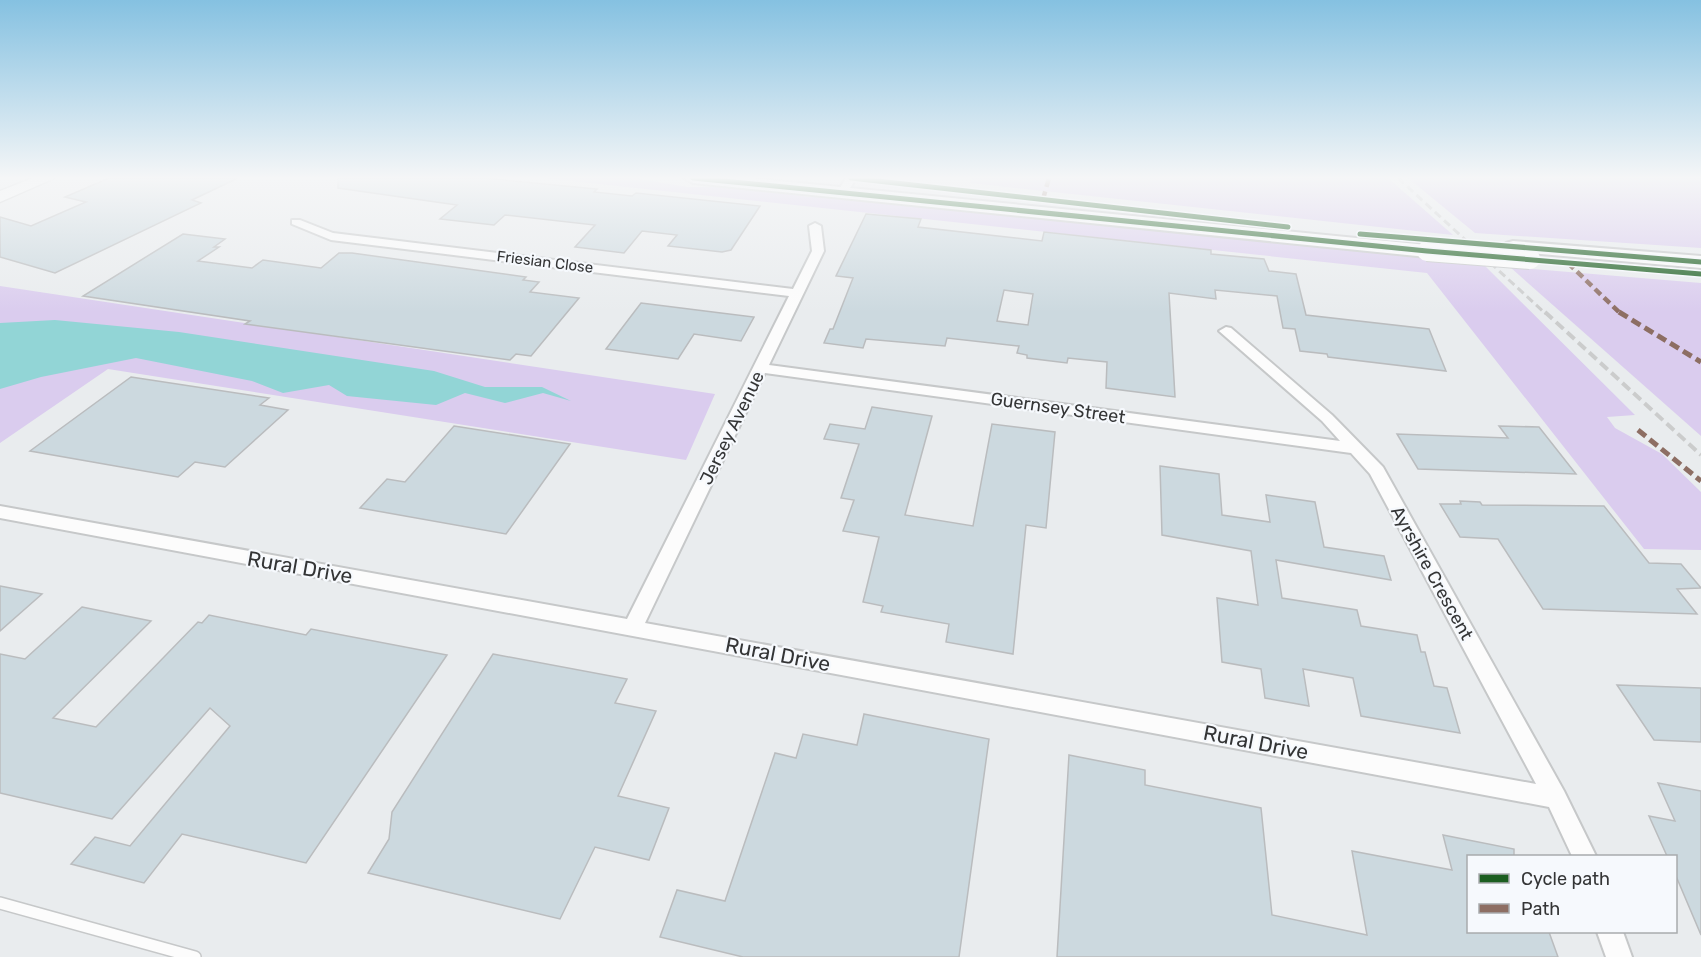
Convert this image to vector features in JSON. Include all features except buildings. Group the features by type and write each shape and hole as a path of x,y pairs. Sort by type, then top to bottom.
{"highway":[{"path":"1220,223 1701,274"},
{"path":"1521,253 1701,261"}],"street":[{"name":"Friesian Close","path":"298,223 331,236 796,293"},
{"name":"Jersey Avenue","path":"633,627 818,251 815,226"},
{"name":"Ayrshire Crescent","path":"1226,331 1327,418 1377,471 1556,798 1584,855"},
{"name":"Guernsey Street","path":"762,368 1355,448"},
{"name":"Rural Drive","path":"0,512 1556,798"},
{"path":"1610,933 1619,957"}],"lane":[{"path":"0,903 195,957"}],"shaded area":[{"path":"959,223 1092,223 1483,264 1635,415 1607,417 1615,428 1662,454 1701,492 1701,550 1644,549 1427,273"},
{"path":"1338,223 1439,223 1453,235"},
{"path":"1462,223 1701,223 1701,248 1475,233"},
{"path":"1510,267 1701,283 1701,436"},
{"path":"0,286 715,394 686,460 108,369 0,443"}],"water":[{"path":"55,320 179,332 434,371 485,387 542,387 571,401 543,393 505,403 465,393 436,405 347,396 329,385 283,393 252,381 136,358 41,377 0,389 0,323"}],"railway":[{"path":"1447,223 1546,314"},
{"path":"1545,312 1701,455"}],"marked path":[{"path":"1568,263 1615,310 1701,362"},
{"path":"1638,430 1701,481"}],"cycle path":[{"path":"1142,223 1427,251 1701,274"},
{"path":"1249,223 1288,227"},
{"path":"1360,234 1701,262"}]}
